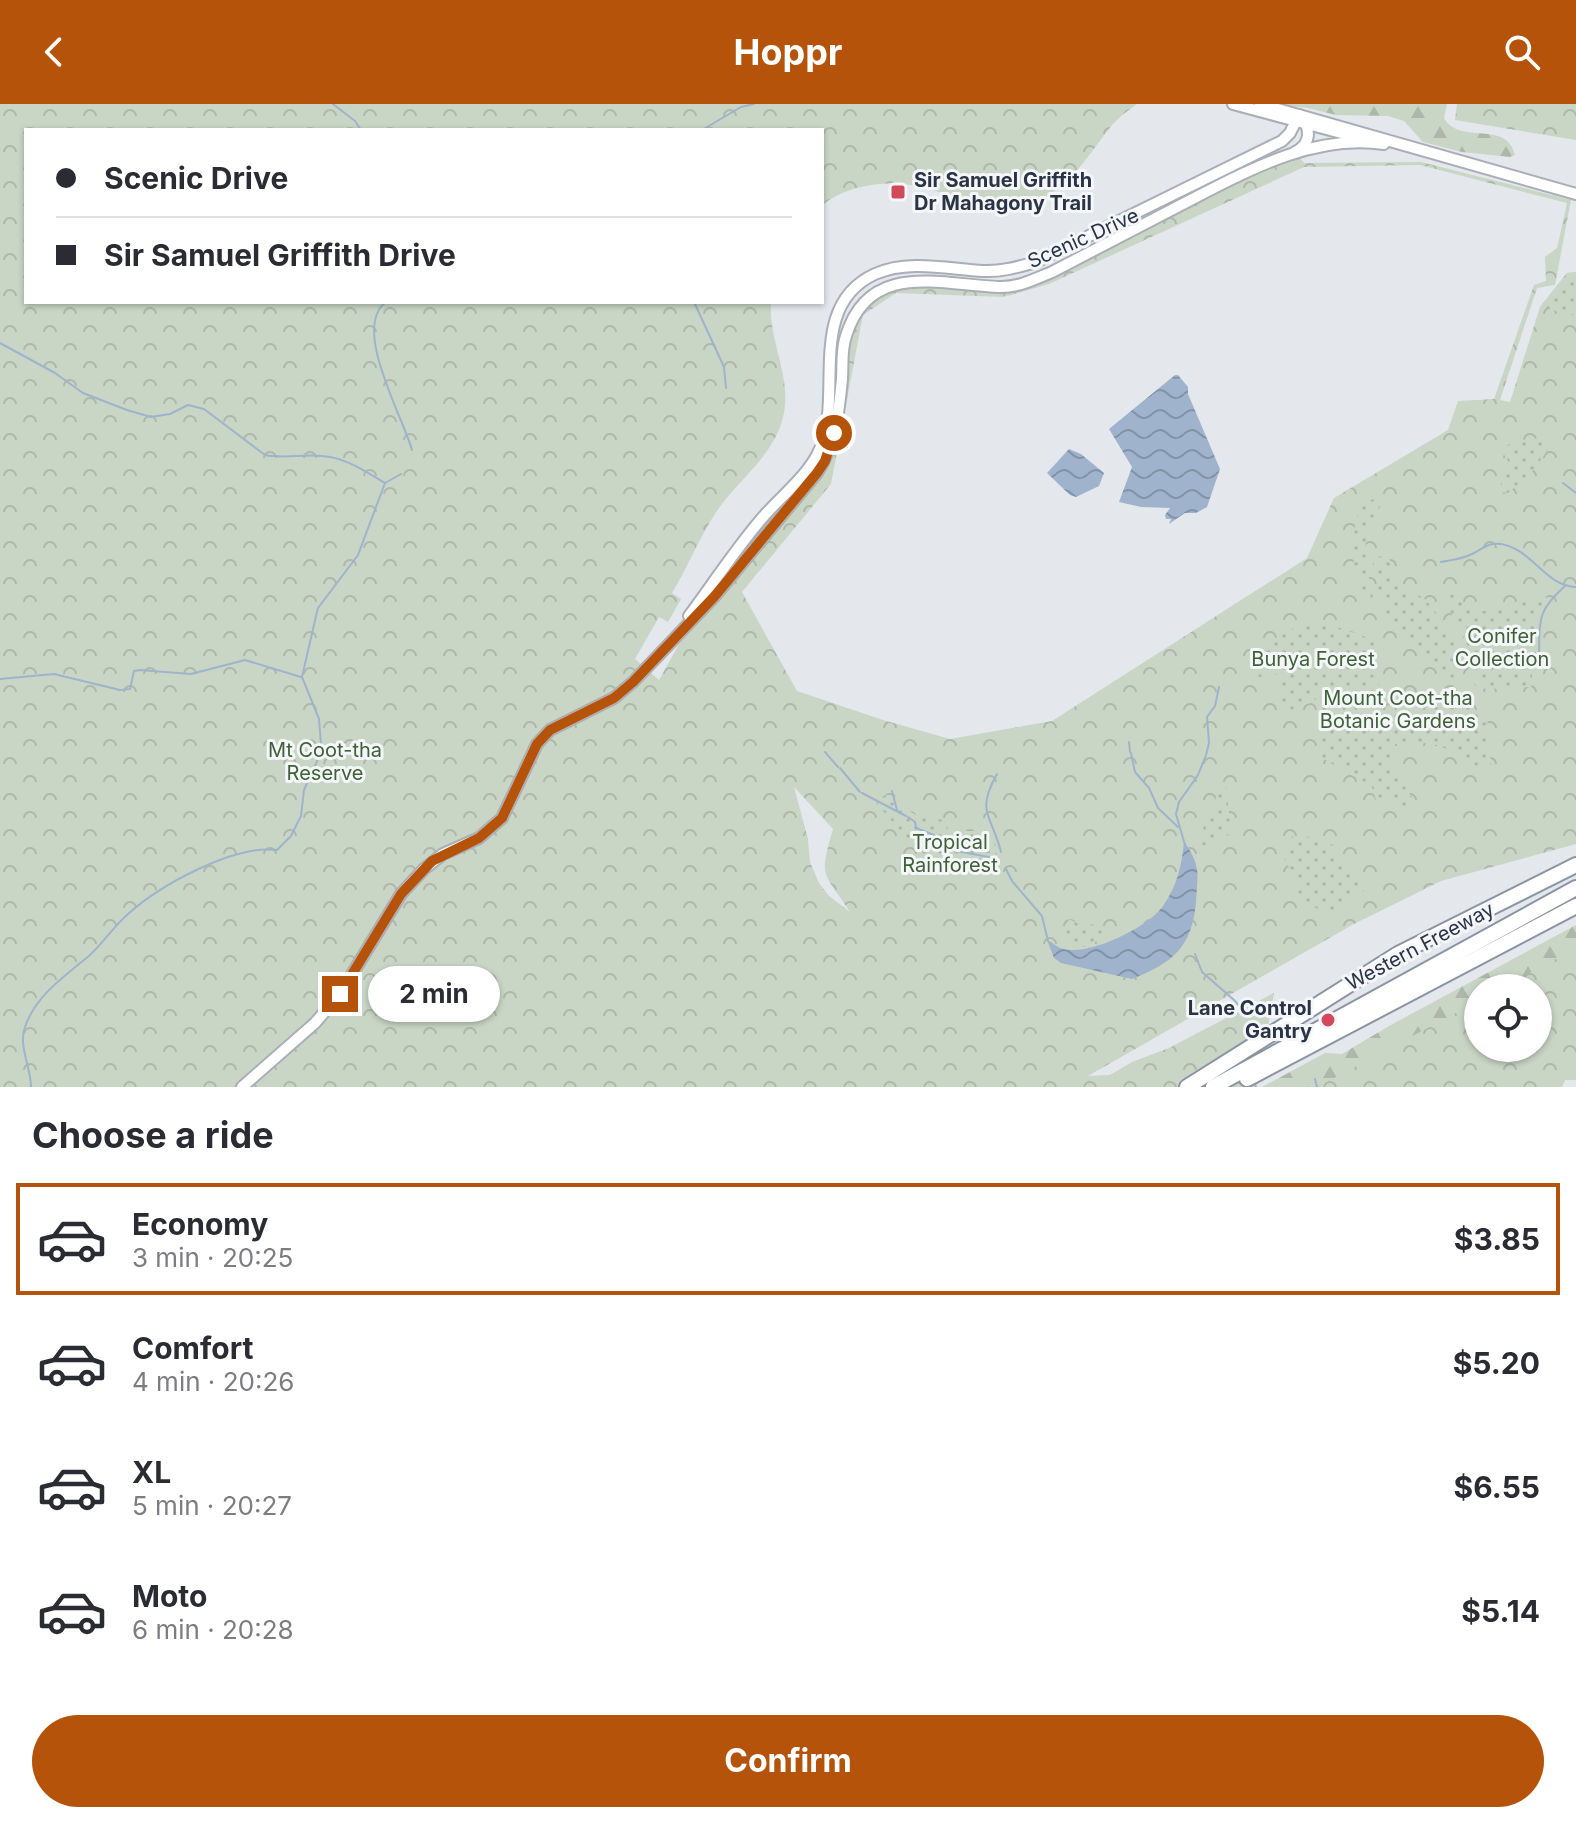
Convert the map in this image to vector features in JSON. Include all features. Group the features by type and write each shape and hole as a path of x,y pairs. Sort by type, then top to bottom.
{"highway":[{"name":"Western Freeway","path":"1187,1087 1422,940 1576,865"},
{"path":"1270,1037 1283,1036 1576,878"},
{"path":"1213,1087 1576,888"},
{"name":"Western Freeway","path":"1231,1087 1576,906"}],"main road":[{"path":"1233,104 1576,194"},
{"path":"1260,104 1301,121 1409,148"},
{"name":"Scenic Drive","path":"1301,121 1308,136 1303,147 1248,171 1052,272 1000,287 940,281 902,282 874,295 862,306 847,332 843,346 838,414 825,461 714,597 673,641 754,527 808,470 817,455 828,420 833,324 843,300 864,280 901,267 936,266 995,271 1036,262 1282,141 1301,121"},
{"name":"Scenic Drive","path":"1282,156 1355,142 1384,144"},
{"path":"702,599 714,597"},
{"path":"242,1087 315,1023 340,994 401,894 424,869 443,854 479,838 502,818 537,744 550,730 614,698 673,641"}],"green space":[{"name":"Mt Coot-tha Reserve","path":"0,104 1137,104 1116,121 1077,170 1056,190 1030,203 1001,207 897,183 857,188 824,204 824,128 24,128 24,304 771,304 773,331 785,388 783,417 771,445 722,504 708,526 672,593 681,599 668,622 659,617 635,659 659,680 679,644 825,468 849,337 864,309 883,293 906,286 998,292 1059,273 1255,173 1299,157 1304,163 1421,162 1571,200 1555,285 1537,288 1500,400 1510,402 1540,307 1567,273 1576,272 1576,844 1441,881 1352,925 1088,1076 1110,1075 1274,993 1257,1087 0,1087","holes":["1420,165 1567,203 1557,248 1545,257 1546,281 1534,285 1494,399 1458,401 1448,430 1334,498 1307,558 1052,721 950,739 797,691 742,592 831,484 863,315 896,293 1004,297 1049,284 1304,167","794,787 833,829 826,858 826,874 850,912 829,896 819,883 810,862 808,839"]},
{"path":"1275,104 1447,104 1444,118 1451,126 1461,131 1503,138 1515,155 1462,152 1423,142 1404,121 1388,116 1336,115"},
{"path":"1457,104 1576,104 1576,140 1455,120"},
{"path":"1576,272 1576,316 1540,307 1567,273"},
{"path":"1520,440 1555,440 1532,472 1508,493 1500,492 1503,470 1508,461 1500,448"},
{"path":"1388,494 1371,522 1366,542 1375,607 1360,587 1356,574 1354,530 1362,505"},
{"path":"1372,556 1389,557 1399,584 1425,599 1459,641 1463,674 1479,688 1447,675 1404,641 1395,630 1381,600"},
{"name":"Conifer Collection","path":"1436,586 1456,597 1474,613 1547,597 1538,620 1531,687 1485,689 1469,669 1466,641"},
{"name":"Bunya Forest","path":"1305,623 1328,624 1375,640 1369,669 1381,688 1385,704 1367,706 1325,693 1310,703 1283,713 1278,675 1268,673 1258,678 1260,665 1271,642"},
{"path":"1320,702 1368,717 1378,712 1407,715 1460,702 1487,716 1491,767 1488,770 1480,768 1435,745 1395,744 1390,751 1392,764 1413,799 1412,805 1401,814 1389,797 1376,800 1372,787 1317,755 1324,722"},
{"path":"1220,783 1226,783 1231,834 1202,846 1204,820 1214,804"},
{"name":"Tropical Rainforest","path":"879,797 899,797 918,816 946,820 948,831 985,831 999,849 997,853 988,853 982,868 940,876 876,803"},
{"path":"1302,835 1334,845 1351,876 1366,889 1331,915 1302,898 1280,853 1291,837"},
{"path":"1069,919 1081,925 1100,924 1103,938 1084,947 1064,945"},
{"path":"1576,925 1576,1080 1565,1080 1562,1087 1262,1087 1325,1053 1342,1054 1464,985 1464,1062 1552,1062 1552,974 1485,974"},
{"path":"1576,948 1576,1069 1550,1087 1317,1087 1464,1008 1464,1062 1552,1062 1552,974 1528,974"}],"water":[{"path":"1175,375 1188,387 1188,394 1220,469 1207,507 1196,513 1185,513 1169,524 1171,519 1166,519 1165,515 1170,508 1119,502 1132,467 1109,429"},
{"path":"1069,449 1081,454 1104,473 1099,486 1076,497 1047,473"},
{"path":"1184,841 1197,870 1196,902 1190,931 1178,951 1159,967 1132,979 1061,963 1054,958 1047,940 1064,949 1088,948 1132,931 1156,914 1175,883"}],"waterway":[{"path":"333,104 360,128"},
{"path":"705,128 741,107 754,104"},
{"path":"384,304 377,314 374,331 376,351 412,450"},
{"path":"695,304 724,367 726,388"},
{"path":"0,343 55,373 83,393 127,410 151,417 170,414 188,405 204,409 265,455 331,457 385,483 401,474"},
{"path":"31,1087 23,1034 36,1005 52,987 90,955 128,914 158,891 219,860 260,850 277,850 291,836 301,816 304,790 319,757 321,744 319,719 302,677 318,608 358,555 385,483"},
{"path":"1563,483 1576,493"},
{"path":"1441,562 1464,557 1489,545 1501,544 1521,553 1556,581 1576,587"},
{"path":"1539,654 1542,616 1549,602 1565,586"},
{"path":"0,679 54,674 120,690 130,689 134,671 191,674 245,660 301,677"},
{"path":"1185,845 1176,814 1179,802 1198,775 1206,755 1209,743 1207,717 1215,706 1219,687"},
{"path":"1129,742 1130,752"},
{"path":"825,752 838,767"},
{"path":"1131,753 1135,772 1149,788 1158,808 1178,827"},
{"path":"840,768 860,792"},
{"path":"997,774 986,806 1001,852"},
{"path":"892,791 897,810"},
{"path":"862,793 906,816"},
{"path":"908,817 915,822 916,828 934,835 951,850 989,857"},
{"path":"1006,869 1012,881 1042,916 1048,941"},
{"path":"1195,954 1202,972 1248,1016"},
{"path":"1315,1079 1317,1087"}],"place":[{"name":"Sir Samuel Griffith Dr Mahagony Trail","path":"898,192"},
{"name":"Lane Control Gantry","path":"1328,1020"}],"route":[{"path":"340,994 401,894 432,861 479,838 502,818 537,744 550,730 614,698 690,624 817,473 825,461 834,433"}],"park label":[{"name":"Mount Coot-tha Botanic Gardens","path":"1398,710"}]}
